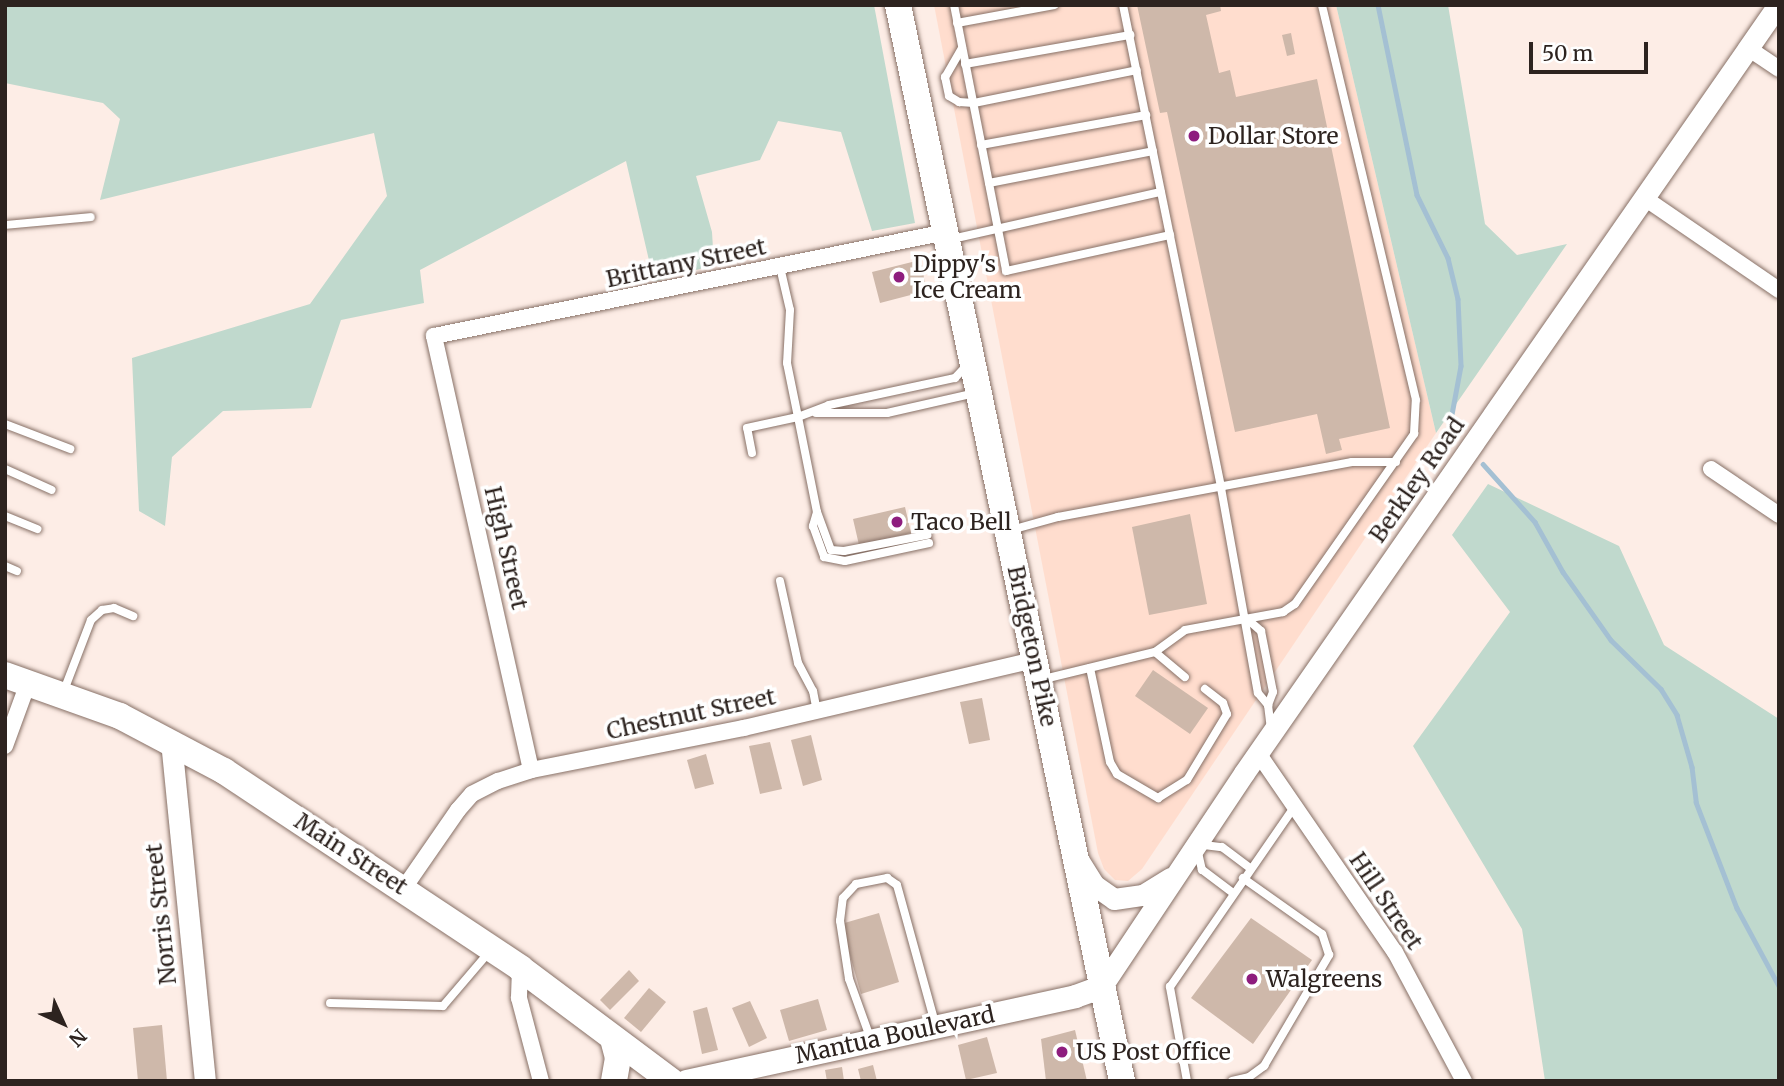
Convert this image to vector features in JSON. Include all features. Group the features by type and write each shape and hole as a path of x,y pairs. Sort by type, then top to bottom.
{"main road":[{"name":"Bridgeton Pike","path":"898,5 1122,1081"},
{"name":"Main Street","path":"17,679 120,716 224,771 492,948 671,1081"},
{"name":"Mantua Boulevard","path":"687,1081 1102,986"},
{"path":"613,1039 618,1058 614,1081"}],"street":[{"name":"Berkley Road","path":"1102,986 1271,734 1646,199 1778,5"},
{"path":"1748,48 1779,69"},
{"path":"1646,199 1779,289"},
{"name":"Brittany Street","path":"434,336 947,236"},
{"name":"High Street","path":"434,336 531,770"},
{"path":"1711,469 1779,514"},
{"name":"Chestnut Street","path":"404,888 472,794 531,770 817,711 1037,670"},
{"path":"5,746 17,679"},
{"name":"Norris Street","path":"171,741 205,1081"},
{"name":"Hill Street","path":"1258,753 1395,952 1464,1081"},
{"path":"1076,855 1094,885 1114,899 1143,895 1178,873"},
{"path":"520,968 519,998 541,1081"}],"lane":[{"path":"954,5 1006,271 1170,235"},
{"path":"957,23 1054,5"},
{"path":"1123,5 1221,488 1258,693 1268,705"},
{"path":"1037,670 1090,668 1155,652 1185,630 1283,612 1295,604 1414,434 1416,400 1322,5"},
{"path":"965,64 1130,35"},
{"path":"962,48 945,77 953,100 974,103 1137,70"},
{"path":"981,145 1146,115"},
{"path":"989,183 1153,151"},
{"path":"947,236 998,229 1161,192"},
{"path":"5,225 91,217"},
{"path":"780,267 790,310 787,363 815,500 817,512 813,526 818,548 824,557 835,561 928,539"},
{"path":"816,413 829,405 955,378 972,360"},
{"path":"752,453 747,428 816,413 887,413 979,393"},
{"path":"5,424 70,449"},
{"path":"1008,531 1058,517 1352,462 1396,462"},
{"path":"5,469 52,489"},
{"path":"5,516 37,529"},
{"path":"5,566 17,571"},
{"path":"780,581 797,663 813,691 817,711"},
{"path":"62,695 91,620 102,610 114,608 133,616"},
{"path":"1246,618 1261,631 1273,692 1268,705 1271,734"},
{"path":"1155,652 1185,677"},
{"path":"1090,668 1110,762 1117,774 1158,798 1187,780 1227,714 1223,703 1205,689"},
{"path":"1187,1081 1170,987 1295,806"},
{"path":"1233,893 1202,870 1196,844 1222,847 1250,868"},
{"path":"871,1040 849,979 840,921 843,898 856,884 887,878 897,885 936,1026"},
{"path":"1232,1081 1257,1071 1329,955 1322,934 1243,878"},
{"path":"330,1003 443,1006 492,948"}],"shaded area":[{"path":"934,5 1336,5 1436,433 1142,869 1128,881 1115,880 1104,869 1098,853"}],"green space":[{"path":"5,5 874,5 915,223 872,231 841,132 778,121 760,160 696,176 712,232 714,265 654,282 626,161 420,270 424,303 341,320 311,408 223,411 172,457 165,526 139,511 132,358 310,304 387,196 374,133 100,200 120,119 103,103 5,83"},
{"path":"1336,5 1448,5 1485,224 1517,255 1567,244 1436,433"},
{"path":"1488,484 1619,546 1664,645 1779,719 1779,1081 1545,1081 1522,929 1413,746 1510,612 1452,535"}],"building":[{"path":"1137,5 1220,5 1221,11 1206,15 1219,73 1230,70 1236,97 1317,79 1390,428 1339,439 1342,450 1326,454 1317,414 1235,432 1167,112 1160,113"},
{"path":"1291,33 1295,54 1287,56 1282,35"},
{"name":"Dippy's Ice Cream","path":"916,261 917,266 922,265 926,291 880,303 872,272"},
{"path":"905,507 911,533 859,545 853,519"},
{"path":"1190,514 1207,604 1149,615 1132,527"},
{"path":"1153,670 1208,708 1190,734 1135,696"},
{"path":"982,698 990,740 969,744 960,702"},
{"path":"811,735 822,780 803,786 791,740"},
{"path":"770,742 782,789 760,794 749,746"},
{"path":"706,754 714,784 695,789 687,760"},
{"path":"879,913 899,982 861,994 841,924"},
{"name":"Walgreens","path":"1251,918 1312,960 1253,1044 1191,998"},
{"path":"629,970 639,981 610,1010 600,1000"},
{"path":"649,988 666,1002 641,1032 624,1018"},
{"path":"818,999 827,1030 789,1041 780,1010"},
{"path":"750,1001 767,1038 749,1047 732,1008"},
{"path":"707,1007 718,1050 702,1054 693,1011"},
{"path":"162,1025 167,1081 138,1081 133,1028"},
{"name":"US Post Office","path":"1075,1030 1087,1081 1046,1081 1041,1039"},
{"path":"987,1037 997,1073 966,1080 958,1045"},
{"path":"873,1065 877,1081 861,1081 858,1069"},
{"path":"842,1067 844,1081 827,1081 825,1070"}],"waterway":[{"path":"1378,5 1417,195 1448,258 1458,299 1461,366 1451,420"},
{"path":"1483,464 1535,522 1563,572 1611,640 1661,689 1677,715 1692,767 1696,802 1737,908 1779,986"}],"place":[{"name":"Dollar Store","path":"1194,136"},
{"name":"Dippy's Ice Cream","path":"899,277"},
{"name":"Taco Bell","path":"897,522"},
{"name":"Walgreens","path":"1252,979"},
{"name":"US Post Office","path":"1062,1052"}]}
